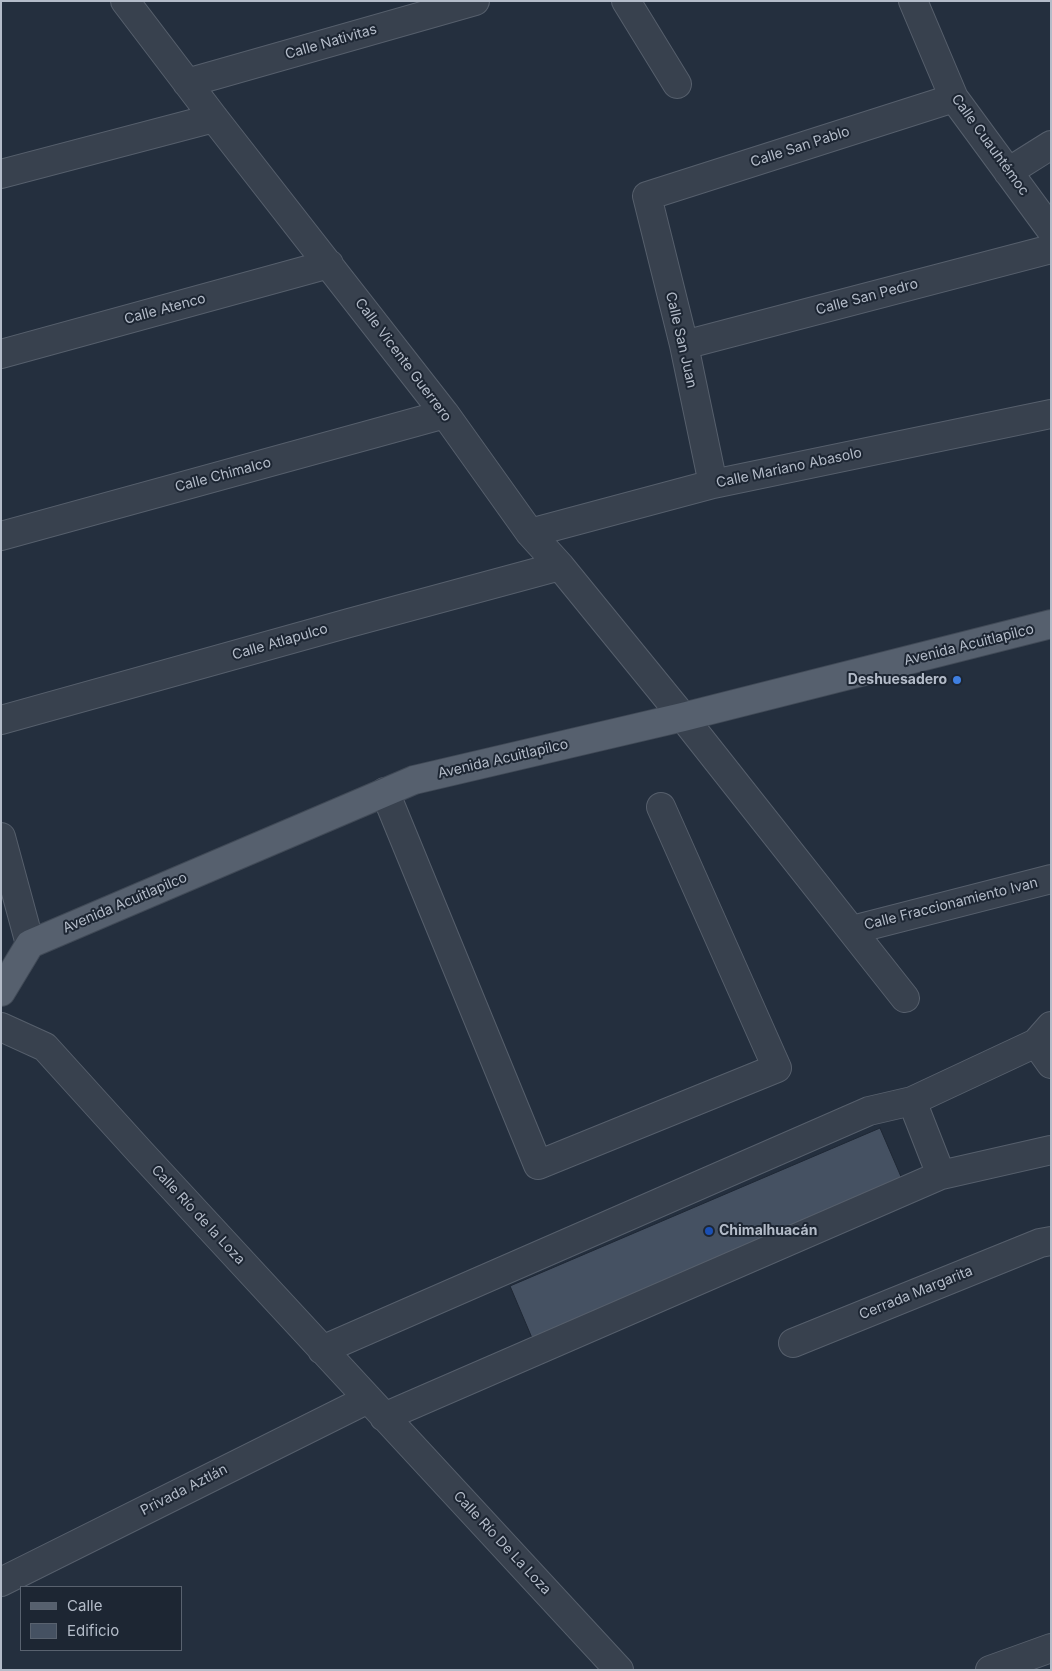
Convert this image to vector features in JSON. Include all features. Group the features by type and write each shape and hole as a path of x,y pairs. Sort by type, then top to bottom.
{"main road":[{"name":"Avenida Acuitlapilco","path":"30,944 414,780 683,717 1051,624"},
{"path":"1,992 30,944"}],"street":[{"name":"Calle Vicente Guerrero","path":"125,1 444,414 530,534 560,566 683,717 905,998"},
{"name":"Calle Nativitas","path":"187,83 475,1"},
{"path":"626,1 677,84"},
{"name":"Calle Cuauhtémoc","path":"913,1 954,98 1051,230"},
{"name":"Calle San Pablo","path":"647,196 954,98"},
{"path":"1,174 214,118"},
{"path":"1008,172 1051,145"},
{"name":"Calle San Juan","path":"647,196 684,345 713,484"},
{"name":"Calle San Pedro","path":"684,345 1051,248"},
{"name":"Calle Atenco","path":"1,354 329,264"},
{"name":"Calle Chimalco","path":"1,536 444,414"},
{"name":"Calle Mariano Abasolo","path":"530,534 713,484 1051,414"},
{"name":"Calle Atlapulco","path":"1,720 560,566"},
{"path":"385,792 538,1165 777,1068 661,807"},
{"path":"1,838 30,944"},
{"name":"Calle Fraccionamiento Ivan","path":"852,930 1051,879"},
{"name":"Calle Río de la Loza","path":"1,1027 45,1047 376,1408"},
{"path":"322,1350 869,1111 912,1101 1046,1044"},
{"path":"912,1101 941,1175"},
{"name":"Privada Aztlán","path":"1,1582 376,1408 941,1175 1051,1150"},
{"name":"Cerrada Margarita","path":"793,1343 1045,1242"},
{"name":"Calle Río De La Loza","path":"376,1408 619,1670"},
{"path":"990,1670 1051,1648"}],"building":[{"path":"880,1128 902,1179 532,1338 510,1286"}],"place":[{"name":"Deshuesadero","path":"957,680"},
{"name":"Chimalhuacán","path":"709,1231"}]}
